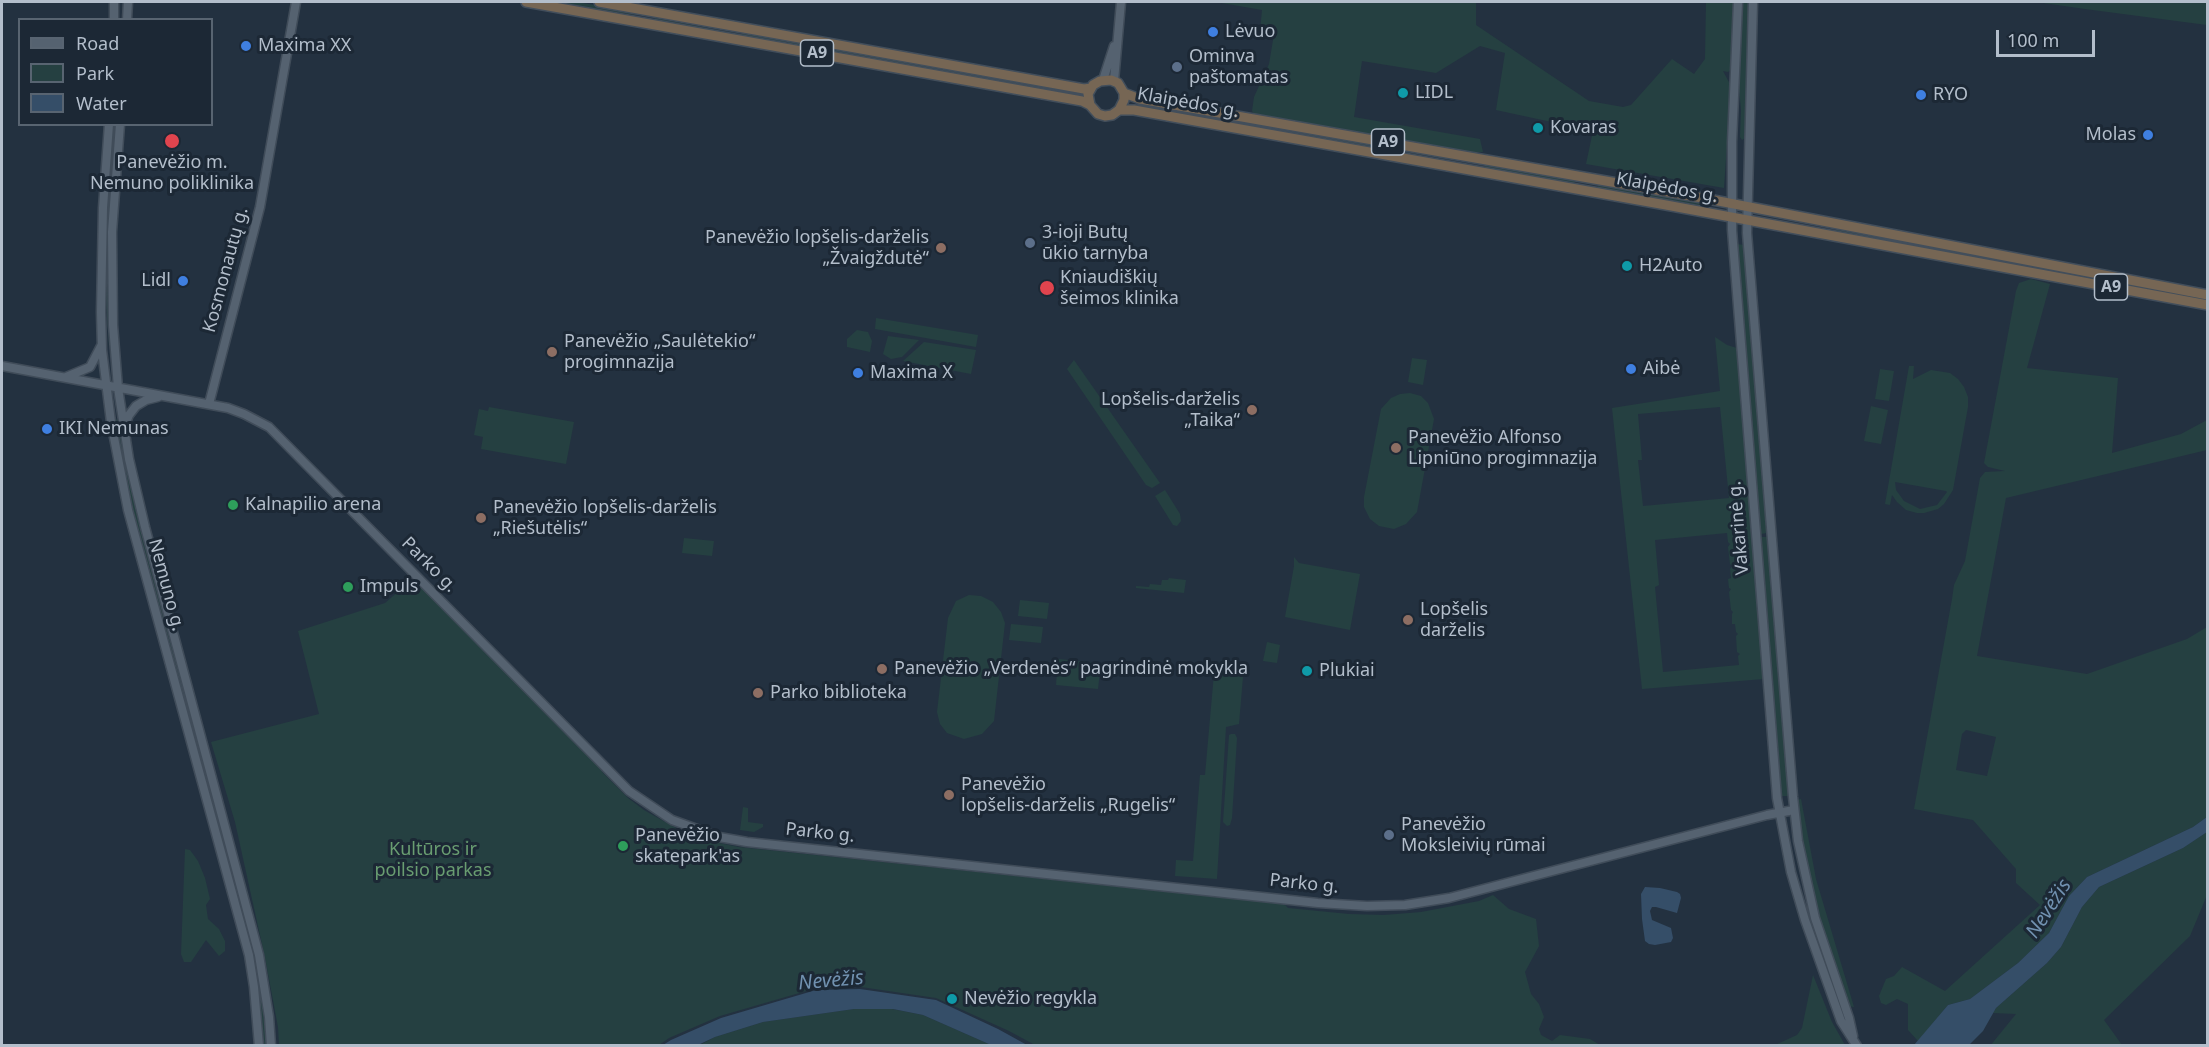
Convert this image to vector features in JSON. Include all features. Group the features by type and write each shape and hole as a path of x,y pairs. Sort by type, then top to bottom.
{"highway":[{"name":"Klaipėdos g.","path":"526,2 1082,101 1090,105 1095,112 1105,116 1112,115 1119,110 1124,100 1124,93 1114,81 1103,80"},
{"name":"A9","path":"599,2 1078,88 1091,88"},
{"path":"1090,105 1088,98 1091,88 1103,80"},
{"name":"Klaipėdos g.","path":"1124,93 1140,99 1732,204 2208,295"},
{"name":"Klaipėdos g.","path":"1119,110 1129,109 1477,171 2208,305"},
{"path":"1477,171 1479,159"}],"main road":[{"path":"114,2 114,18"},
{"path":"127,18 128,2"},
{"name":"Kosmonautų g.","path":"209,404 260,207 296,2"},
{"path":"1114,81 1121,2"},
{"name":"Vakarinė g.","path":"1737,2 1732,217 1779,812 1793,880 1812,941 1841,1021 1855,1042"},
{"name":"Vakarinė g.","path":"1753,2 1747,220 1794,810 1815,918 1855,1042"},
{"path":"1103,80 1117,37"},
{"name":"Nemuno g.","path":"110,126 103,208 102,343 113,432 128,510 249,955 259,1046"},
{"name":"Nemuno g.","path":"120,126 112,267 113,333 124,429 140,506 259,956 269,1017 271,1046"},
{"path":"1732,142 1749,143"},
{"path":"65,378 90,367 102,343"},
{"name":"Parko g.","path":"2,366 209,404 244,414 269,428 629,791 672,820 719,837 747,842 1306,902 1367,906 1405,905 1449,898 1794,810"},
{"path":"124,429 129,415 136,406 146,400 162,396"}],"green space":[{"path":"546,2 577,2 640,13 638,15 593,10"},
{"path":"1216,2 1476,2 1476,25 1589,101 1623,107 1631,105 1672,59 1694,74 1705,59 1706,2 1735,2 1732,69 1728,72 1723,71 1731,86 1724,188 1586,164 1593,131 1496,110 1505,53 1480,46 1436,73 1362,61 1354,117 1480,139 1483,152 1464,152 1255,115 1252,111 1254,97 1269,64 1274,34 1260,31 1262,10"},
{"path":"1742,2 1750,2 1745,138 1742,140 1740,137 1739,89"},
{"path":"2036,2 2207,2 2207,25 2085,9"},
{"path":"655,18 739,34 754,33 787,39 785,44 655,21"},
{"path":"789,39 1071,90 1071,94 787,44"},
{"path":"1142,102 1459,159 1458,161 1395,150 1368,148 1141,107"},
{"path":"1486,163 1573,179 1575,183 1486,169 1484,167"},
{"path":"1598,185 1705,202 1705,206 1598,189"},
{"path":"108,199 111,200 108,283 109,348 105,284"},
{"path":"1765,218 1993,256 1992,259 1922,246 1894,244 1765,220"},
{"path":"1737,244 1744,245 1768,533 1760,534"},
{"path":"2031,279 2050,284 2027,368 2118,378 2112,453 2181,434 2207,420 2207,450 2006,498 1977,656 2087,674 2187,639 2207,627 2207,817 2193,827 2087,877 2069,896 2049,933 2018,963 1970,999 1948,1005 1918,1041 1908,1030 1908,1004 1897,999 1886,1005 1881,1003 1879,996 1886,979 1894,976 1902,967 1945,991 2040,905 2016,883 2016,869 1973,820 1914,809 1954,585 1965,561 1980,478 1985,472 2005,471 1988,467 1984,463 2019,283","holes":["1966,730 1996,737 1987,776 1956,770 1962,734"]},
{"path":"876,318 978,335 976,347 875,329"},
{"path":"857,330 868,332 872,341 870,352 847,347 847,339"},
{"path":"888,336 919,340 902,357 891,359 883,354"},
{"path":"1715,337 1737,348 1764,679 1642,689 1612,408 1720,391","holes":["1720,407 1729,498 1643,506 1638,460 1642,460 1638,414","1727,533 1732,566 1731,578 1728,579 1731,589 1729,592 1733,612 1732,624 1735,624 1738,634 1736,636 1737,652 1740,654 1738,656 1739,665 1663,672 1655,587 1659,585 1655,540"]},
{"path":"924,342 976,350 971,374 903,361"},
{"path":"1412,358 1427,360 1423,385 1408,382"},
{"path":"1074,360 1160,483 1152,488 1146,485 1067,369"},
{"path":"1909,366 1914,366 1913,379 1931,370 1950,373 1964,387 1968,397 1953,490 1938,509 1924,513 1906,510 1892,495 1890,505 1885,504","holes":["1895,482 1946,491 1937,505 1920,509 1904,501 1896,490"]},
{"path":"1880,369 1894,371 1889,401 1875,399"},
{"path":"1410,393 1421,396 1428,403 1434,419 1417,512 1406,524 1394,529 1379,526 1370,519 1364,507 1364,497 1381,409 1391,398"},
{"path":"1871,406 1888,410 1881,444 1864,441"},
{"path":"489,407 574,422 566,464 481,449 483,437 474,435 479,409 488,411"},
{"path":"117,419 140,528 255,953 267,1045 264,1045 258,988 131,506 115,420"},
{"path":"1165,490 1180,514 1181,521 1177,526 1173,525 1155,496"},
{"path":"1760,537 1768,537 1789,796 1781,796"},
{"path":"684,538 714,541 712,556 682,553"},
{"path":"1294,557 1299,563 1360,574 1350,630 1285,617"},
{"name":"Kultūros ir poilsio parkas","path":"414,578 628,798 683,832 739,847 1284,904 1288,908 1349,914 1384,915 1421,912 1479,901 1493,895 1509,909 1536,919 1539,946 1525,972 1531,994 1539,1004 1544,1017 1539,1029 1541,1035 1552,1041 1560,1035 1590,1039 1600,1045 1035,1045 936,998 861,987 820,987 720,1016 669,1038 659,1045 279,1045 278,1027 265,958 235,822 211,742 319,714 298,631 385,603"},
{"path":"1169,578 1186,580 1184,593 1136,588 1136,586 1149,587 1150,584 1161,585 1162,580"},
{"path":"969,595 981,596 993,602 1001,612 1005,623 994,721 982,734 964,739 947,733 940,724 937,712 948,618 956,601"},
{"path":"1020,600 1049,603 1047,619 1018,616"},
{"path":"1011,624 1043,627 1041,643 1009,640"},
{"path":"1267,642 1280,645 1277,663 1263,661"},
{"path":"1058,659 1101,663 1098,689 1056,685"},
{"path":"1215,662 1244,665 1239,724 1226,727 1217,879 1175,876 1176,860 1193,861 1200,775 1205,775"},
{"path":"1235,734 1237,738 1232,818 1230,825 1227,826 1223,822 1229,735"},
{"path":"1801,799 1816,879 1854,1007 1848,1006 1819,917 1801,832 1797,800"},
{"path":"743,807 748,808 748,822 763,824 763,827 754,832 740,830"},
{"path":"2207,832 2207,895 2190,936 2104,1020 2122,1045 1990,1046 2016,1014 1993,1013 1996,1008 2047,963 2061,947 2082,907 2099,887 2183,848"},
{"path":"185,849 190,850 198,861 210,899 206,905 208,919 219,929 225,941 225,951 219,956 206,940 191,962 184,962 181,954"},
{"path":"1813,975 1832,1022 1845,1045 1775,1045 1797,1035 1802,1028"},
{"path":"854,1009 892,1009 923,1015 991,1045 698,1046 715,1037 763,1022"}],"water":[{"path":"2207,817 2207,832 2183,848 2099,887 2082,907 2061,947 2047,963 1996,1008 1983,1031 1969,1045 1914,1045 1948,1005 1970,999 2018,963 2049,933 2069,896 2087,877 2193,827"},
{"path":"1645,887 1660,888 1680,894 1677,913 1656,907 1652,907 1650,911 1652,920 1671,928 1673,938 1671,942 1655,945 1645,941 1641,894"},
{"path":"860,989 936,1000 1027,1045 991,1045 923,1015 893,1009 854,1009 763,1022 715,1037 698,1045 663,1045 721,1018 816,990"}],"place":[{"name":"Lėvuo","path":"1213,32"},
{"name":"Maxima XX","path":"246,46"},
{"name":"Ominva paštomatas","path":"1177,67"},
{"name":"LIDL","path":"1403,93"},
{"name":"RYO","path":"1921,95"},
{"name":"Kovaras","path":"1538,128"},
{"name":"Molas","path":"2148,135"},
{"name":"Panevėžio m. Nemuno poliklinika","path":"172,141"},
{"name":"3-ioji Butų ūkio tarnyba","path":"1030,243"},
{"name":"Panevėžio lopšelis-darželis „Žvaigždutė“","path":"941,248"},
{"name":"H2Auto","path":"1627,266"},
{"name":"Lidl","path":"183,281"},
{"name":"Kniaudiškių šeimos klinika","path":"1047,288"},
{"name":"Panevėžio „Saulėtekio“ progimnazija","path":"552,352"},
{"name":"Aibė","path":"1631,369"},
{"name":"Maxima X","path":"858,373"},
{"name":"Lopšelis-darželis „Taika“","path":"1252,410"},
{"name":"IKI Nemunas","path":"47,429"},
{"name":"Panevėžio Alfonso Lipniūno progimnazija","path":"1396,448"},
{"name":"Kalnapilio arena","path":"233,505"},
{"name":"Panevėžio lopšelis-darželis „Riešutėlis“","path":"481,518"},
{"name":"Impuls","path":"348,587"},
{"name":"Lopšelis darželis","path":"1408,620"},
{"name":"Panevėžio „Verdenės“ pagrindinė mokykla","path":"882,669"},
{"name":"Plukiai","path":"1307,671"},
{"name":"Parko biblioteka","path":"758,693"},
{"name":"Panevėžio lopšelis-darželis „Rugelis“","path":"949,795"},
{"name":"Panevėžio Moksleivių rūmai","path":"1389,835"},
{"name":"Panevėžio skatepark'as","path":"623,846"},
{"name":"Nevėžio regykla","path":"952,999"}],"water label":[{"name":"Nevėžis","path":"2049,909"},
{"name":"Nevėžis","path":"831,981"}]}
